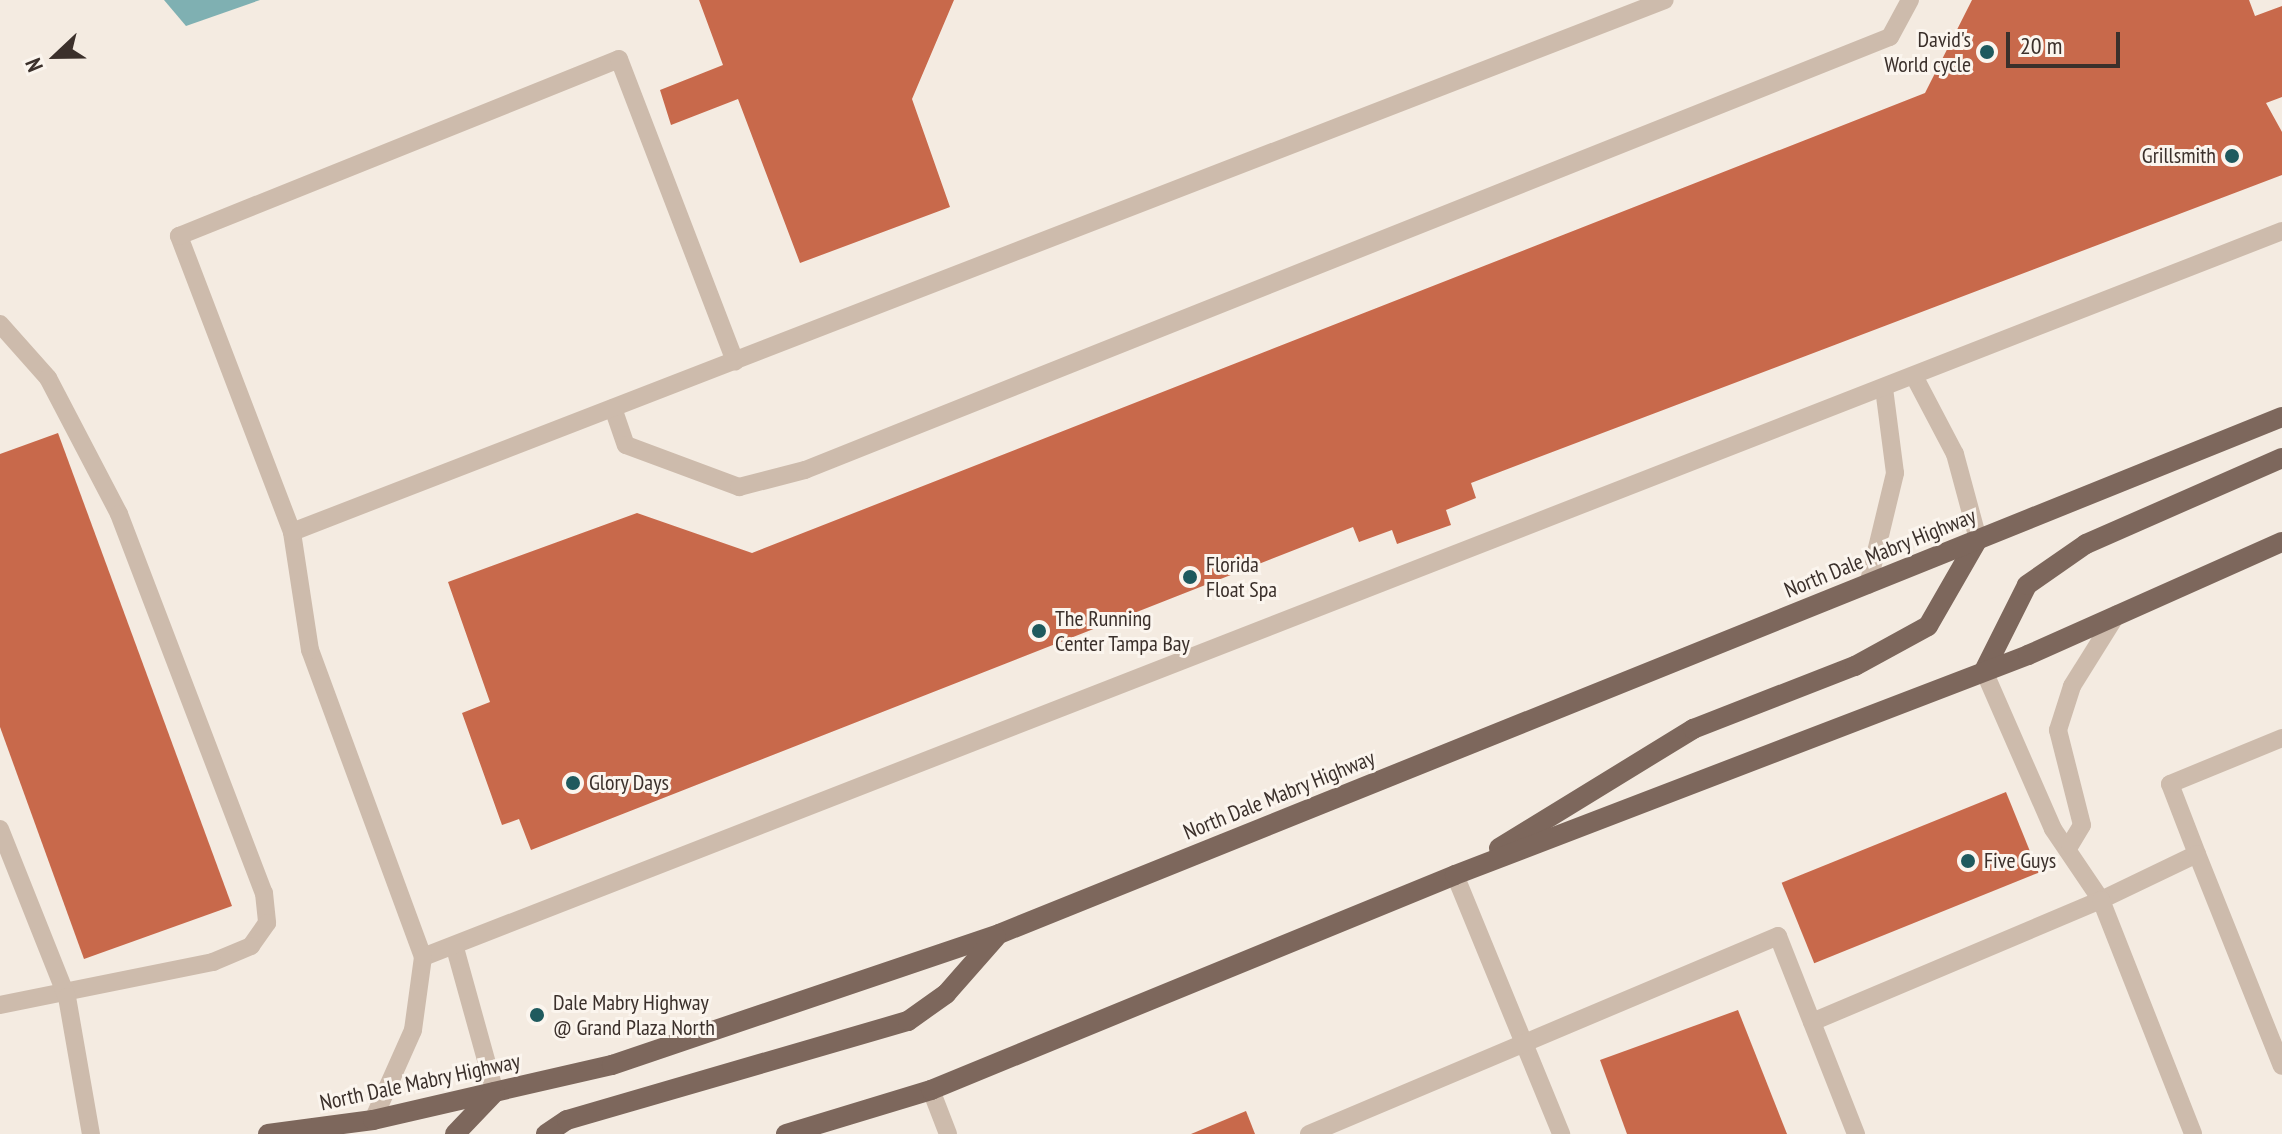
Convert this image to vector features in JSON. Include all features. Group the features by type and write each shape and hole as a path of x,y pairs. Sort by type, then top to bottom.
{"main road":[{"name":"North Dale Mabry Highway","path":"268,1134 373,1120 612,1065 999,934 2282,417"},
{"path":"1984,671 2027,585 2086,544 2282,458"},
{"path":"1455,875 1693,729 1855,666 1928,626 1978,539"},
{"path":"786,1134 931,1090 1455,875 1984,671 2282,542"},
{"path":"546,1134 567,1120 908,1021 946,994 999,934"},
{"path":"455,1134 495,1092"}],"lane":[{"path":"292,532 1665,0"},
{"path":"613,408 626,445 739,487 805,470 1890,37 1910,0"},
{"path":"373,1120 413,1030 423,957 310,650 292,532 179,236 619,59 735,361"},
{"path":"423,957 455,948 2282,231"},
{"path":"0,324 48,378 119,514 264,893 267,923 251,946 213,962 67,997 0,1005"},
{"path":"1914,376 1955,454 1978,539"},
{"path":"1868,585 1895,473 1884,388"},
{"path":"2070,845 2082,825 2058,730 2072,686 2117,614"},
{"path":"1984,671 2053,829 2070,845 2101,900 2193,1134"},
{"path":"2282,738 2170,784 2282,1066"},
{"path":"0,829 67,997 91,1134"},
{"path":"1812,1022 2101,900 2197,854"},
{"path":"1455,875 1561,1134"},
{"path":"1309,1134 1778,936 1856,1134"},
{"path":"455,948 495,1092"},
{"path":"931,1090 948,1134"}],"water":[{"path":"164,0 260,0 186,26"}],"building":[{"path":"699,0 954,0 912,99 950,207 800,263 738,99 671,125 660,90 723,65"},
{"path":"1972,0 2249,0 2255,16 2282,6 2282,97 2266,103 2282,132 2282,175 1471,483 1476,498 1446,510 1451,525 1397,544 1392,530 1359,542 1353,527 531,850 519,819 502,825 462,713 490,702 448,582 637,513 752,553 1925,93"},
{"path":"58,433 232,906 84,959 0,727 0,454"},
{"path":"2006,792 2039,873 1814,963 1782,883"},
{"path":"1738,1010 1787,1134 1627,1134 1600,1060"},
{"path":"1246,1111 1255,1134 1191,1134"}],"place":[{"name":"David's World cycle","path":"1987,52"},
{"name":"Grillsmith","path":"2232,156"},
{"name":"Florida Float Spa","path":"1190,577"},
{"name":"The Running Center Tampa Bay","path":"1039,631"},
{"name":"Glory Days","path":"573,783"},
{"name":"Five Guys","path":"1968,861"},
{"name":"Dale Mabry Highway @ Grand Plaza North","path":"537,1015"}]}
